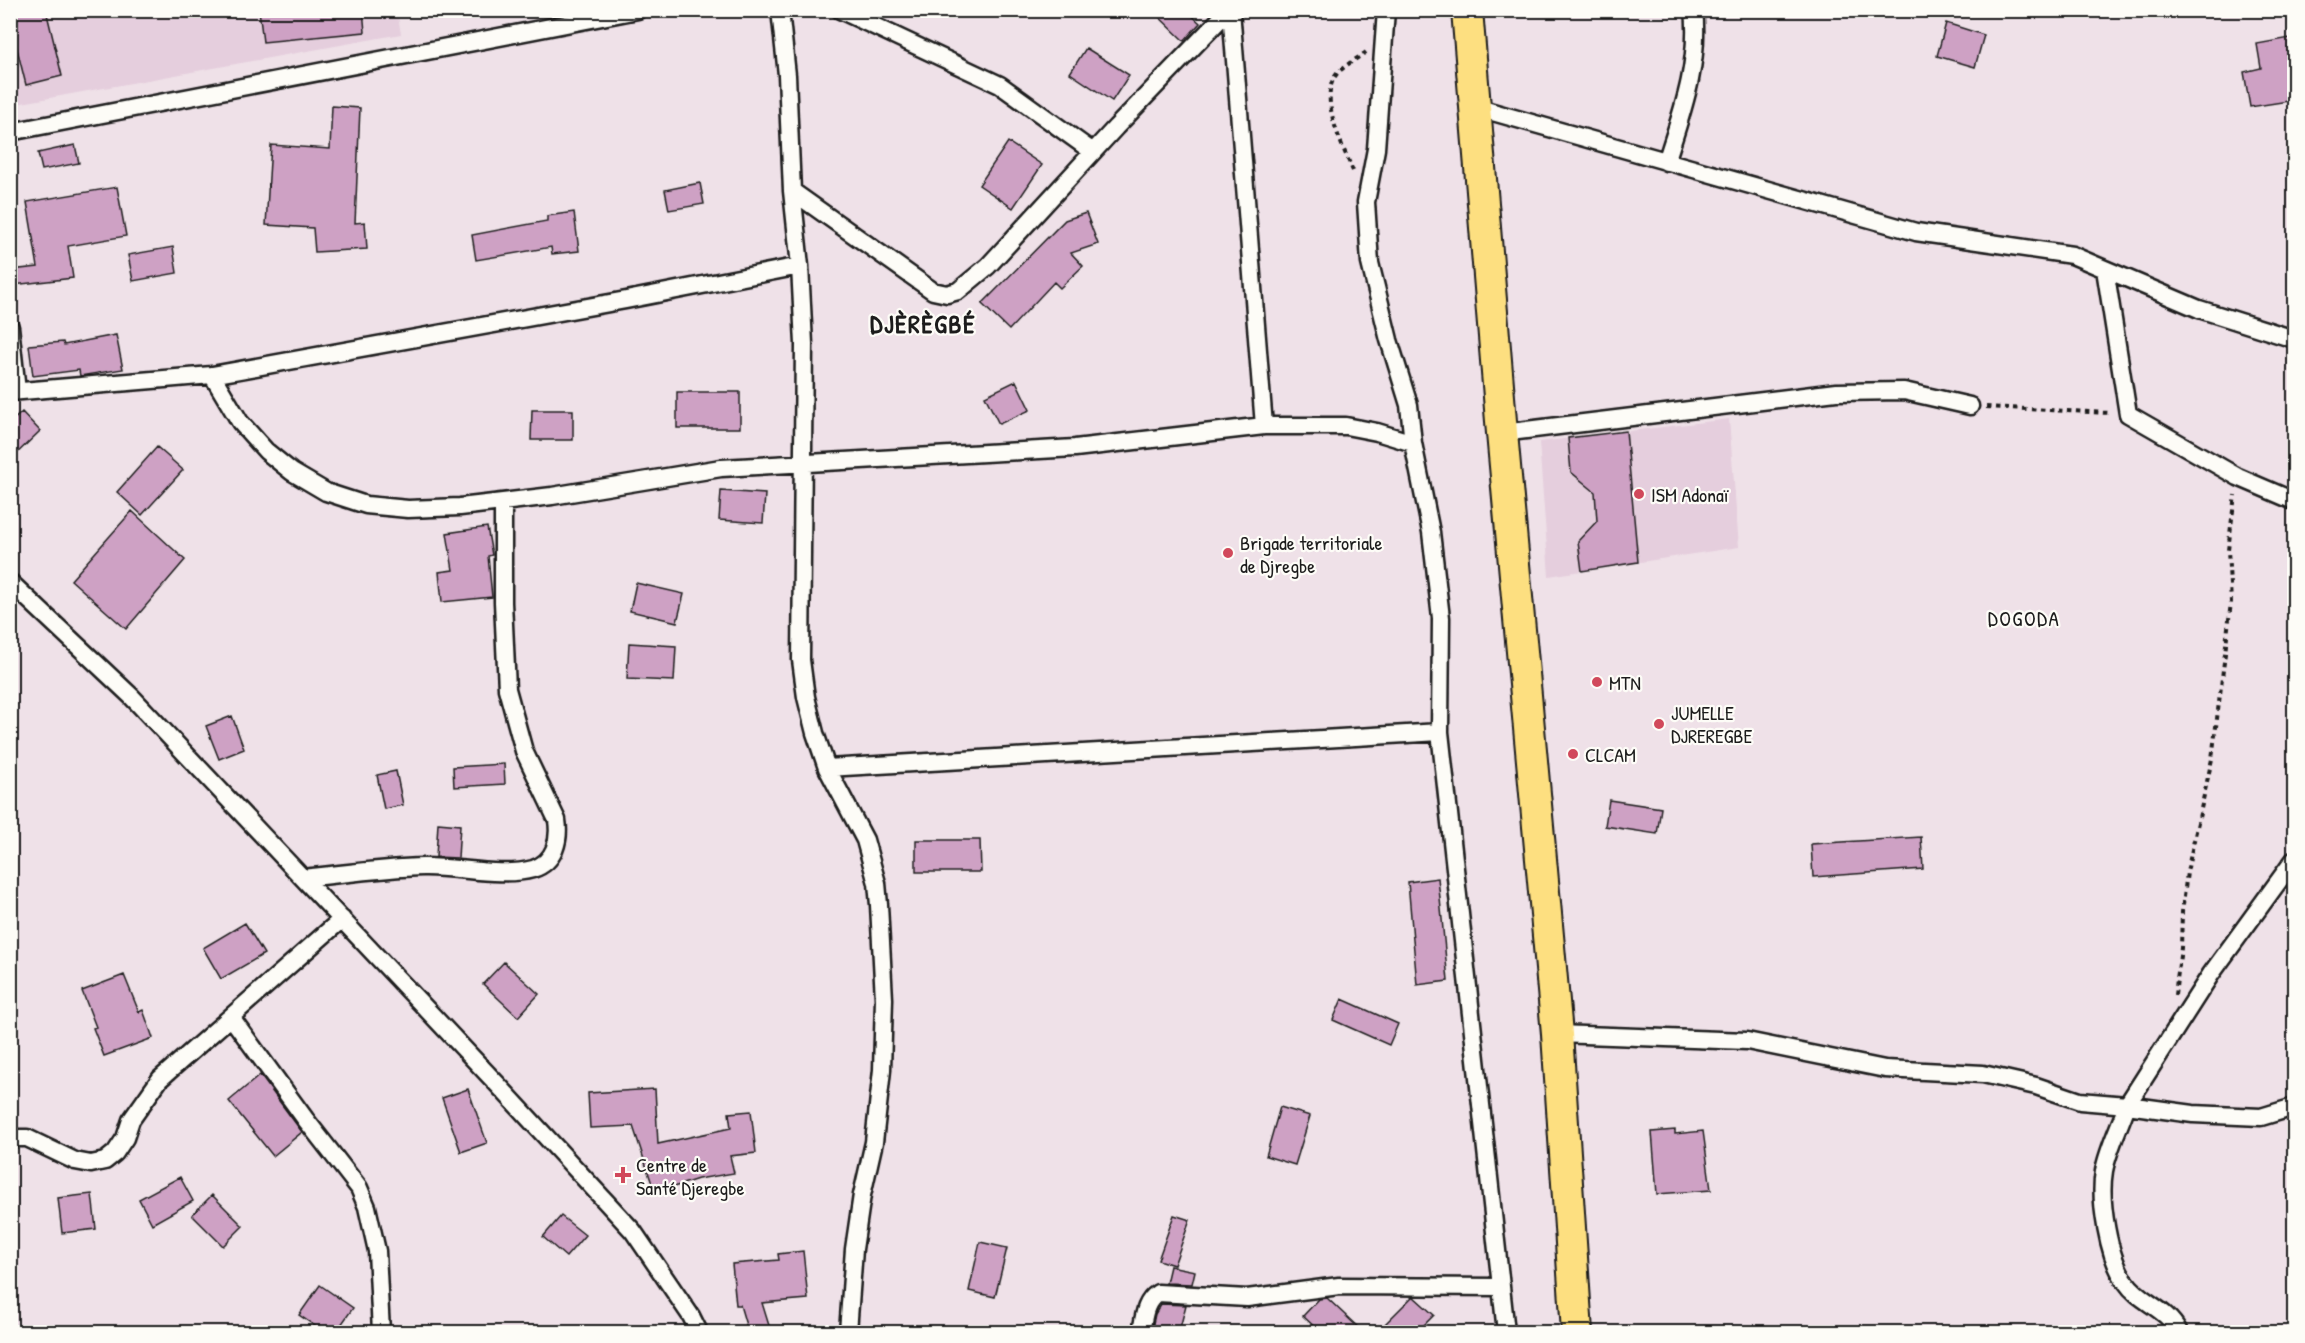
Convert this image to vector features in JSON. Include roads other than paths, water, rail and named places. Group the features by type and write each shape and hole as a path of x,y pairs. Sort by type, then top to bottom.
{"highway":[{"path":"1467,10 1502,433 1557,1034 1577,1332"}],"street":[{"path":"10,132 638,10"},
{"path":"780,10 787,75 792,191 800,266 804,344 801,465 801,660 806,697 827,768 856,820 872,861 879,905 884,999 874,1142 862,1195 854,1249 848,1332"},
{"path":"840,10 1000,85 1093,152"},
{"path":"792,191 933,291 948,294 958,291 988,266 1093,152 1230,10"},
{"path":"1230,10 1264,426"},
{"path":"1386,10 1376,149 1366,202 1370,263 1389,340 1409,405 1413,443 1431,532 1441,618 1440,732 1506,1332"},
{"path":"1666,162 1691,79 1697,34 1694,10"},
{"path":"1475,107 1916,232 2072,255 2199,309 2295,339"},
{"path":"10,327 14,392 82,388 212,375 800,266"},
{"path":"2105,269 2128,414 2238,477 2295,501"},
{"path":"212,375 240,422 266,451 292,472 326,492 366,505 408,510 503,502 721,468 1075,448 1264,426 1346,426 1377,432 1413,443"},
{"path":"1502,433 1836,392 1905,391 1970,406"},
{"path":"303,878 424,867 505,872 533,868 549,859 556,846 559,832 557,820 524,751 507,689 503,602 503,502"},
{"path":"10,582 131,696 633,1231 691,1316 699,1332"},
{"path":"827,768 1440,732"},
{"path":"2179,1332 2175,1324 2160,1309 2137,1294 2126,1283 2118,1269 2104,1222 2104,1171 2127,1105 2211,974 2295,860"},
{"path":"10,1138 27,1138 75,1161 91,1164 105,1161 115,1153 125,1138 131,1120 160,1079 342,919"},
{"path":"231,1017 359,1188 367,1207 377,1251 381,1332"},
{"path":"1557,1034 1747,1041 1884,1069 1983,1074 2036,1086 2080,1101 2193,1114 2261,1117 2295,1107"},
{"path":"1141,1332 1146,1307 1152,1297 1158,1293 1247,1298 1339,1286 1501,1287"}],"place":[{"name":"ISM Adonaï","path":"1639,494"},
{"name":"Brigade territoriale de Djregbe","path":"1228,553"},
{"name":"MTN","path":"1597,682"},
{"name":"JUMELLE DJREREGBE","path":"1659,724"},
{"name":"CLCAM","path":"1573,754"},
{"name":"Centre de Santé Djeregbe","path":"623,1175"}],"district":[{"name":"DJÈRÈGBÉ","path":"923,323"},
{"name":"DOGODA","path":"2024,618"}]}
